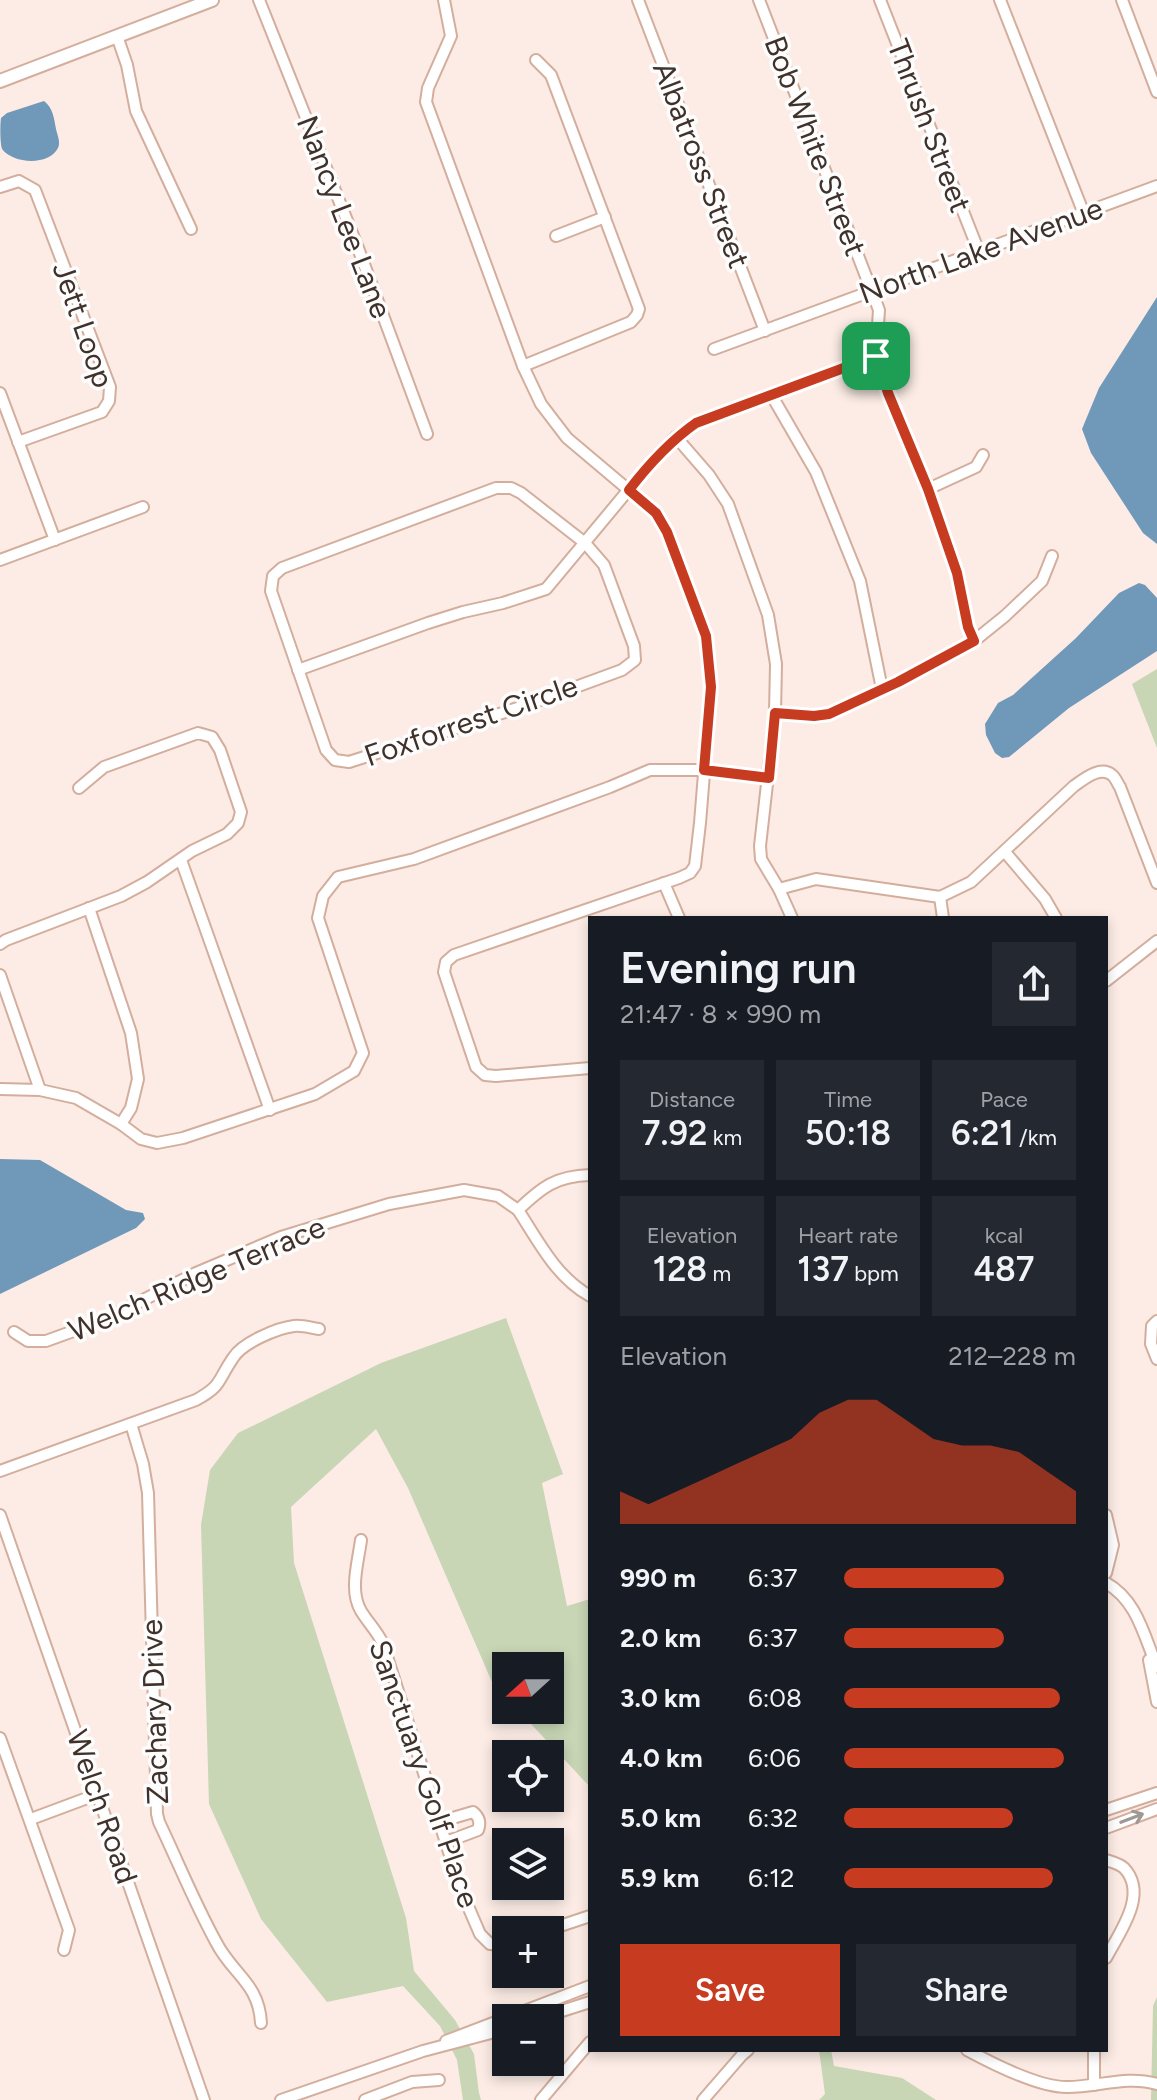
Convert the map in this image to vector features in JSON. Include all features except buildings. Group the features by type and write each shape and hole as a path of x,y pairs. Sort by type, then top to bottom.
{"main road":[{"path":"0,81 212,0"}],"street":[{"name":"Nancy Lee Lane","path":"259,0 358,248 427,434"},
{"path":"444,0 451,36 428,88 426,102 523,366 541,404 567,438 656,513 667,532 706,636 711,687 700,823 695,866 690,873 454,955 446,962 444,972 476,1067 485,1075 588,1068"},
{"name":"Albatross Street","path":"638,0 765,331"},
{"name":"Bob White Street","path":"759,0 879,310 876,356"},
{"name":"Thrush Street","path":"880,0 979,252"},
{"path":"1000,0 1084,214"},
{"path":"1122,0 1157,92"},
{"path":"117,36 127,65 136,111 191,229"},
{"path":"523,366 631,322 639,309 551,75 536,60"},
{"name":"Jett Loop","path":"0,187 19,181 35,190 110,387 109,401 102,412 18,442"},
{"name":"North Lake Avenue","path":"714,349 1157,186"},
{"path":"556,236 605,217"},
{"path":"298,670 428,623 546,589 676,437 696,423 876,356 957,573 968,627 974,641"},
{"path":"0,393 55,540"},
{"path":"772,396 816,472 860,581 882,689"},
{"path":"676,437 709,475 728,504 768,615 776,664 775,713 760,846 761,859 791,916"},
{"path":"928,489 976,467 983,455"},
{"name":"Foxforrest Circle","path":"496,488 511,488 521,493 585,543 604,565 634,646 635,660 622,670 524,706 349,762 335,760 326,750 271,591 273,576 282,568 496,488"},
{"path":"0,560 143,507"},
{"path":"775,713 829,714 974,641 1042,581 1052,556"},
{"path":"0,944 121,896 147,882 192,851 227,834 238,823 241,812 220,750 212,737 198,733 104,767 79,788"},
{"path":"0,1089 40,1090 76,1098 141,1139 157,1143 183,1138 315,1094 354,1071 363,1053 318,918 323,896 338,877 414,859 650,770 704,770 769,778"},
{"path":"779,889 816,879 940,897 971,882 1074,786 1089,775 1103,771 1112,775 1120,787 1157,883"},
{"path":"1005,852 1045,899 1055,916"},
{"path":"181,860 270,1110"},
{"path":"664,883 678,916"},
{"path":"940,897 943,916"},
{"path":"89,908 131,1033 138,1079 131,1108 121,1124"},
{"path":"1108,979 1157,941"},
{"path":"0,975 40,1090"},
{"path":"588,1175 558,1179 541,1189 518,1210 552,1264 588,1295"},
{"name":"Welch Ridge Terrace","path":"14,1332 28,1341 46,1341 104,1320 196,1273 281,1237 389,1204 464,1190 498,1196 518,1210"},
{"path":"1157,1321 1152,1326 1151,1344 1157,1359"},
{"path":"0,1471 196,1400 212,1391 221,1381 232,1358 254,1340 295,1325 319,1329"},
{"name":"Zachary Drive","path":"131,1424 148,1493 157,1814 217,1945 256,1996 261,2023"},
{"name":"Welch Road","path":"0,1515 204,2100"},
{"path":"1108,1524 1113,1545 1108,1565"},
{"name":"Sanctuary Golf Place","path":"361,1540 354,1588 357,1603 383,1644 461,1890 480,1934 492,1944"},
{"path":"1108,1584 1120,1591 1135,1612 1157,1667"},
{"path":"1145,1638 1157,1702"},
{"path":"0,1738 69,1930 64,1950"},
{"path":"1108,1809 1157,1793"},
{"path":"31,1819 98,1794"},
{"path":"1108,1827 1157,1809"},
{"path":"439,1822 473,1812 478,1816 478,1830 446,1842"},
{"path":"1108,1861 1123,1866 1133,1884 1133,1904 1108,1954"},
{"path":"564,1925 588,1917"},
{"path":"423,2051 588,1987"},
{"path":"564,2010 588,2003"},
{"path":"281,2100 423,2051 492,2033"},
{"path":"541,2100 588,2044"},
{"path":"703,2100 742,2052"},
{"path":"971,2052 1042,2084 1067,2088 1118,2080 1157,2084"},
{"path":"1094,2052 1094,2085"},
{"path":"365,2100 412,2082 439,2080"}],"green space":[{"path":"1157,669 1157,748 1132,684"},
{"path":"506,1318 563,1474 542,1483 567,1606 588,1600 588,1785 564,1759 564,1740 546,1740 531,1724 564,1724 564,1652 492,1652 492,1682 408,1488 376,1429 291,1507 294,1563 406,1918 414,1971 455,2020 474,2054 481,2100 463,2100 457,2060 440,2026 403,1986 327,2002 261,1919 209,1804 201,1525 210,1470 238,1433 381,1363"},
{"path":"1157,1997 1157,2100 1151,2100 1153,2006"},
{"path":"819,2052 831,2052 834,2066 902,2078 936,2100 819,2100 825,2094"}],"water":[{"path":"44,101 53,114 58,148 47,158 31,161 7,154 1,146 1,118 7,113"},
{"path":"1157,297 1157,544 1143,533 1091,453 1082,429 1099,388"},
{"path":"1139,583 1157,598 1157,651 1069,708 1009,757 1002,758 995,753 986,735 985,724 998,703 1013,695 1076,638 1119,593"},
{"path":"0,1159 40,1160 126,1210 143,1213 145,1219 136,1228 0,1294"}],"route":[{"path":"876,356 957,573 968,627 974,641 898,682 829,714 775,713 769,778 704,770 711,687 706,636 667,532 656,513 629,490 676,437 696,423 876,356"}]}
